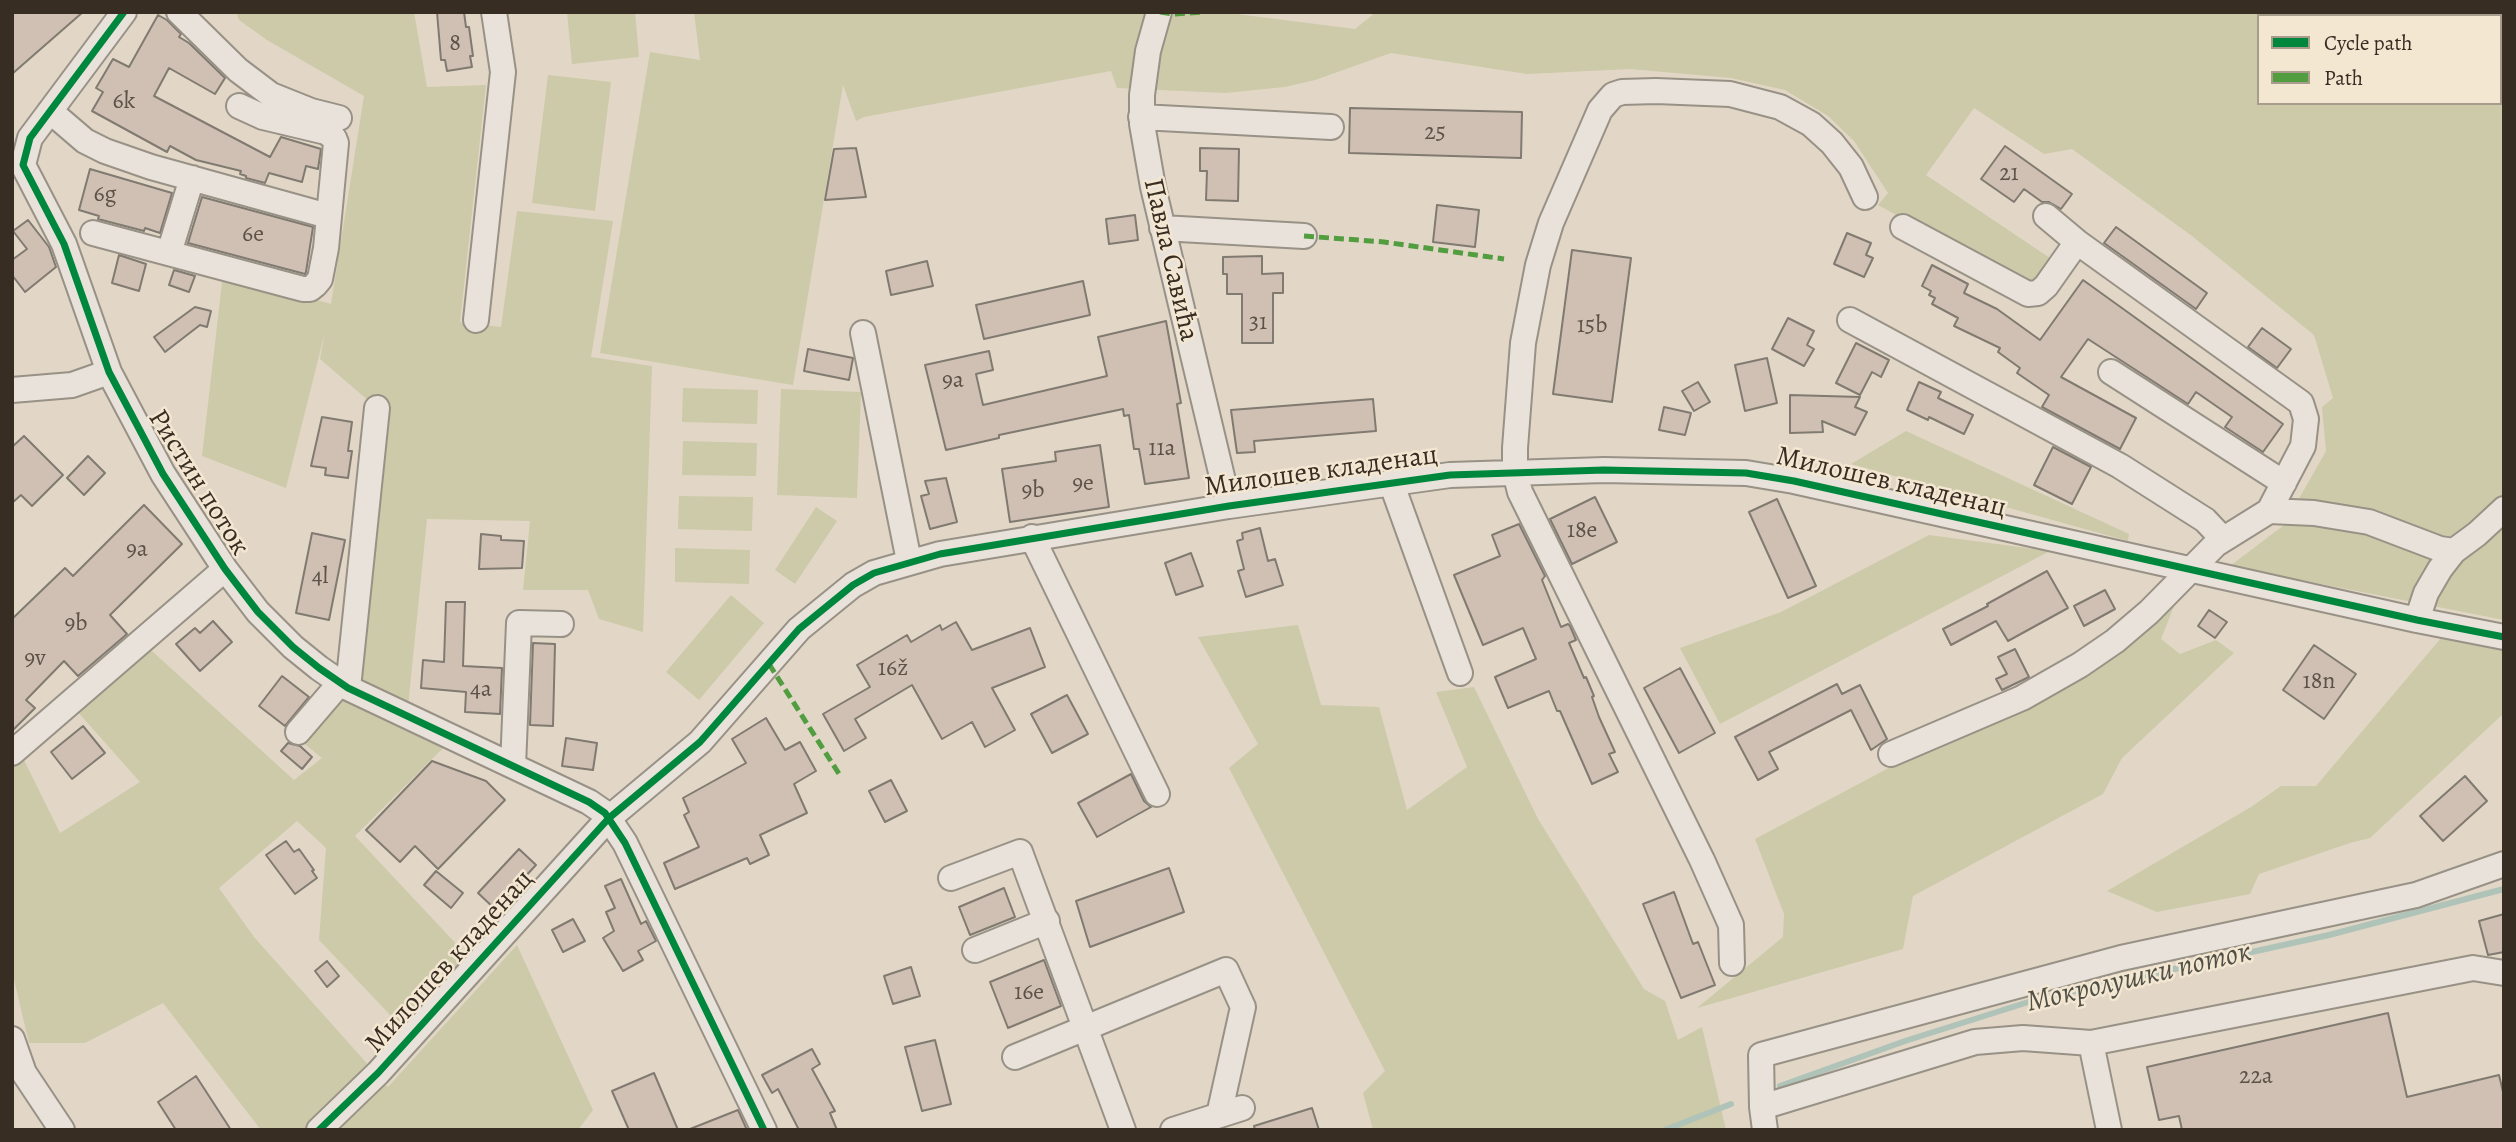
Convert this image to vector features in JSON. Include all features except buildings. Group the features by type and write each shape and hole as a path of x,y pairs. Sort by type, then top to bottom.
{"street":[{"name":"Ристин поток","path":"124,12 30,138 23,164 64,244 109,372 163,474 225,569 258,612 293,647 344,685 589,802 600,808 609,818"},
{"path":"179,12 247,78 271,96 339,118"},
{"path":"476,320 503,72 494,12"},
{"name":"Павла Савића","path":"1159,12 1148,51 1141,117 1162,228 1228,506"},
{"path":"1732,963 1731,925 1696,848 1520,492 1515,472 1523,343 1538,265 1551,223 1600,110 1613,95 1622,92 1656,91 1730,94 1780,107 1811,124 1832,143 1851,167 1865,197"},
{"path":"93,233 310,289 320,279 336,143 326,132 263,117 239,106"},
{"path":"50,111 85,141 104,151 328,216"},
{"path":"1141,117 1331,127"},
{"path":"169,253 192,178"},
{"path":"1891,754 2022,698 2080,665 2115,641 2149,612 2222,539 2262,518 2269,511 2303,446 2306,419 2301,402 2077,242 2046,216"},
{"path":"1903,227 2028,294 2038,292 2046,286 2077,242"},
{"path":"1162,228 1304,236"},
{"path":"1850,320 2120,466 2205,520 2222,539"},
{"path":"863,333 909,561"},
{"path":"12,390 72,386 109,372"},
{"path":"2111,372 2284,483"},
{"path":"298,732 344,685 377,408"},
{"name":"Милошев кладенац","path":"318,1130 378,1073 609,818 700,742 799,629 853,585 874,573 909,561 1032,537 1450,475 1646,470 1758,475 2504,637"},
{"path":"1391,482 1460,673"},
{"path":"2417,620 2433,580 2454,551 2504,509"},
{"path":"2269,511 2314,513 2369,522 2440,549 2454,551"},
{"path":"1032,537 1157,794"},
{"path":"12,753 225,569"},
{"path":"513,766 519,623 561,624"},
{"path":"609,818 625,843 764,1130"},
{"path":"951,878 1020,852 1123,1130"},
{"path":"2504,864 2416,895 2121,958 1762,1055 1764,1118 1975,1042 2023,1038 2091,1043 2473,968 2504,973"},
{"path":"975,950 1047,921"},
{"path":"1015,1057 1226,970 1243,1007 1231,1112 1173,1130"},
{"path":"12,1039 24,1073 62,1130"},
{"path":"2091,1043 2109,1130"}],"shaded area":[{"path":"236,12 414,12 427,87 486,85 460,322 501,327 517,211 613,221 591,357 652,366 643,632 599,619 588,590 523,590 530,521 427,519 407,716 453,738 355,836 476,965 411,1037 319,940 326,848 297,821 219,888 254,937 388,1087 517,945 593,1110 578,1130 261,1130 163,1003 85,1043 29,1043 12,971 12,768 23,758 60,833 140,782 69,702 142,642 294,780 322,758 301,741 348,687 377,408 320,359 325,332 286,488 202,456 223,274 331,304 364,96 267,40 239,20"},
{"path":"567,12 635,12 639,57 572,64"},
{"path":"694,12 1221,12 1355,29 1376,12 2504,12 2504,620 2230,566 2284,525 2326,451 2322,407 2333,398 2314,335 2192,236 2072,149 2044,154 1974,108 1926,175 2053,260 2031,289 1878,205 1888,193 1854,141 1828,116 1785,90 1731,78 1630,69 1527,74 1391,53 1315,80 1285,87 1225,93 1117,88 1111,71 864,117 856,121 843,85 793,385 600,353 650,52 700,60"},
{"path":"548,75 611,82 595,211 532,203"},
{"path":"683,388 758,390 757,424 682,422"},
{"path":"781,389 861,392 857,498 777,495"},
{"path":"1906,431 2129,534 2128,541 1851,464"},
{"path":"683,441 757,443 756,476 682,475"},
{"path":"679,496 753,497 752,531 678,529"},
{"path":"816,507 837,521 795,584 775,570"},
{"path":"1929,535 2050,551 1720,724 1680,648 1781,612"},
{"path":"675,548 750,550 749,584 675,582"},
{"path":"2197,583 2176,601 2161,639 2180,654 2216,640 2234,653 2122,758 2103,794 1913,896 1903,949 1697,1008 1783,937 1784,914 1755,839 1898,763 2025,704 2183,585"},
{"path":"731,595 764,623 699,700 666,672"},
{"path":"1298,625 1321,705 1379,707 1407,810 1467,767 1436,692 1474,687 1538,819 1644,989 1665,1001 1678,1040 1702,1027 1726,1130 1373,1130 1363,1093 1385,1071 1229,768 1258,744 1198,637"},
{"path":"2441,638 2504,651 2504,713 2370,838 2259,874 2250,894 2157,912 2107,891 2251,807 2281,786 2316,786"}],"waterway":[{"name":"Мокролушки поток","path":"1780,1086 1905,1041 2038,999 2329,935 2504,889"},
{"name":"Мокролушки поток","path":"1665,1130 1731,1104"}],"marked path":[{"path":"1160,12 1205,12"},
{"path":"1304,236 1384,242 1504,259"},
{"path":"769,664 841,777"}],"cycle path":[{"path":"124,12 30,138 23,165 64,244 109,372 163,474 225,569 258,612 293,647 319,668 348,688 589,802 605,813 625,843 764,1130"},
{"path":"319,1130 378,1073 609,818 700,742 799,629 853,585 874,573 940,554 1229,506 1450,475 1604,470 1746,473 1794,481 2504,637"}]}
